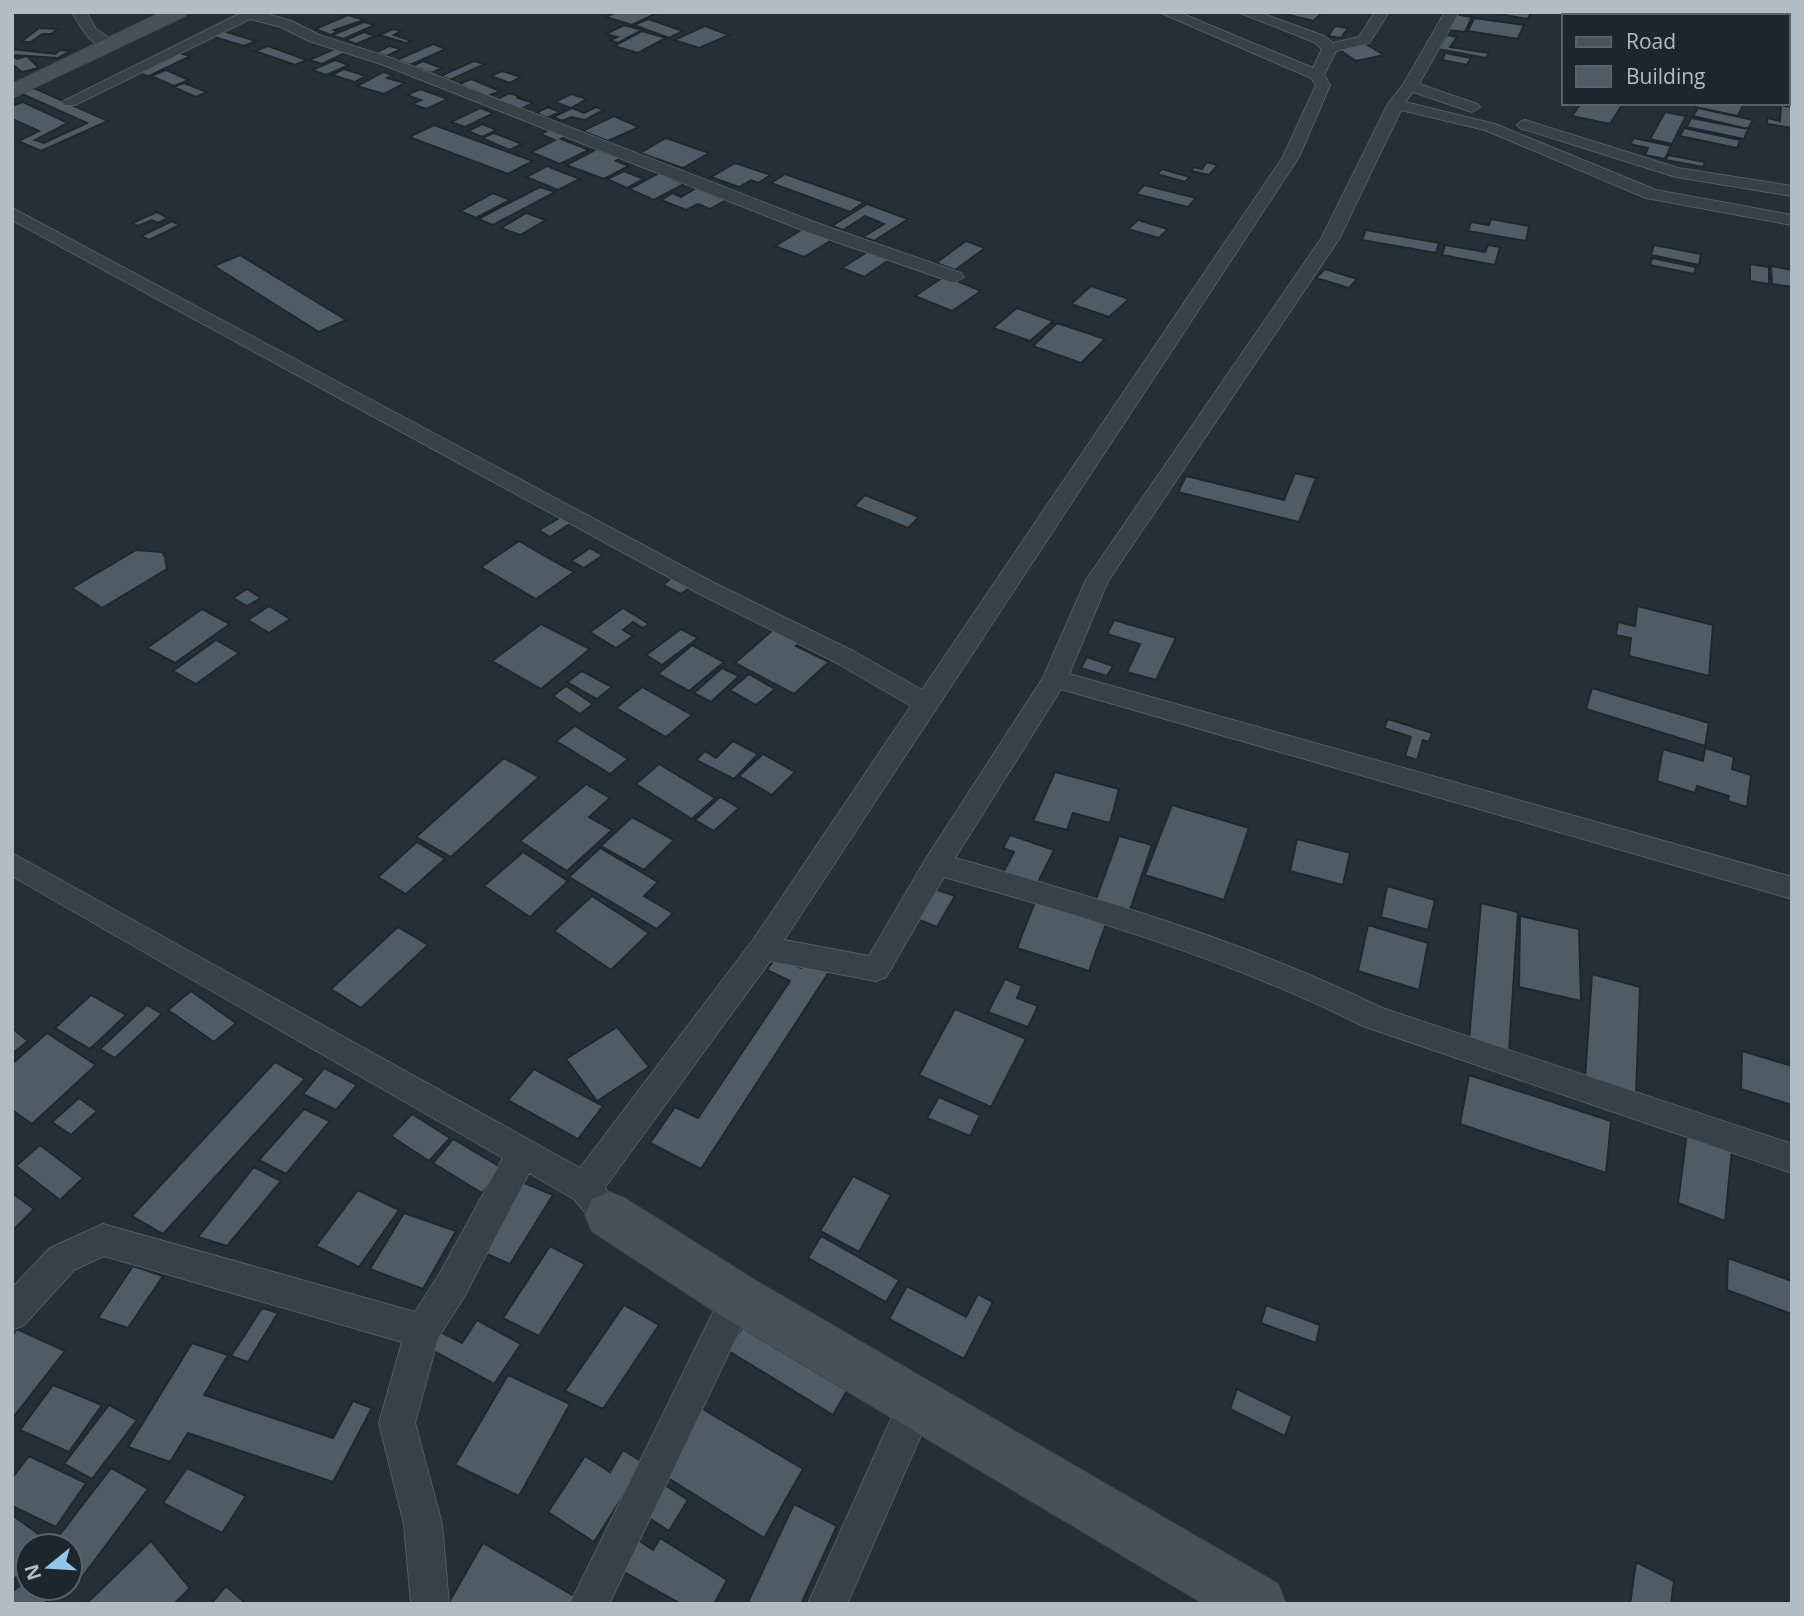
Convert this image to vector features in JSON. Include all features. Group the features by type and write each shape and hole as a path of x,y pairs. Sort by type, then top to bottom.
{"street":[{"path":"79,12 90,32 110,45"},
{"path":"12,92 178,12"},
{"path":"597,1202 925,703 1291,157 1324,85 1317,75 1166,12"},
{"path":"1245,12 1318,40 1330,48 1364,40 1382,12"},
{"path":"763,948 876,969 937,864 1055,679 1097,580 1330,239 1396,104 1410,86 1452,12"},
{"path":"70,102 251,14 386,61 808,226 955,277"},
{"path":"1317,75 1330,48"},
{"path":"1410,86 1676,172 1792,191"},
{"path":"1396,104 1490,127 1652,194 1792,220"},
{"path":"12,213 706,588 845,657 925,703"},
{"path":"1055,679 1792,888"},
{"path":"12,863 523,1153 738,1298 1258,1604"},
{"path":"937,864 1113,914 1317,987 1373,1017 1792,1159"},
{"path":"430,1604 423,1524 397,1423 423,1331 452,1285 523,1153"},
{"path":"17,1298 62,1259 103,1240 423,1331"},
{"path":"589,1604 738,1298"},
{"path":"827,1604 917,1403"}],"building":[{"path":"616,12 655,14 632,25 606,17"},
{"path":"1278,12 1323,12 1313,21"},
{"path":"1488,12 1531,12 1528,19"},
{"path":"1454,14 1472,17 1465,32 1447,30"},
{"path":"348,15 364,20 334,30 338,31 331,35 315,29"},
{"path":"1474,18 1524,25 1518,39 1468,31"},
{"path":"648,19 683,31 669,38 634,25"},
{"path":"364,22 375,25 343,39 332,35"},
{"path":"624,25 642,30 618,43 610,40 617,37 606,34"},
{"path":"705,26 729,35 699,48 674,40"},
{"path":"1335,26 1348,28 1341,38 1328,36"},
{"path":"39,28 57,29 51,34 42,34 31,42 21,42"},
{"path":"393,29 401,31 394,35 412,41 406,43 379,35"},
{"path":"223,31 256,41 244,46 211,36"},
{"path":"642,31 666,38 638,53 614,46"},
{"path":"364,32 375,36 356,44 346,40"},
{"path":"1447,35 1457,37 1450,47 1489,53 1486,58 1438,49"},
{"path":"1364,43 1384,55 1356,61 1337,48"},
{"path":"433,44 446,49 410,65 397,60"},
{"path":"268,46 307,60 295,65 255,51"},
{"path":"389,46 401,49 387,56 375,53"},
{"path":"337,48 349,51 322,64 309,60"},
{"path":"12,49 55,54 60,50 71,51 58,58 12,55"},
{"path":"179,53 191,56 149,76 137,73"},
{"path":"1445,53 1471,58 1467,65 1442,60"},
{"path":"12,56 17,59 27,56 39,68 22,72 12,64"},
{"path":"335,60 349,65 326,75 312,70"},
{"path":"423,61 442,68 431,73 412,66"},
{"path":"474,61 485,64 450,80 440,76"},
{"path":"344,69 366,76 355,82 332,75"},
{"path":"166,70 189,80 174,86 151,76"},
{"path":"502,71 521,77 510,83 491,76"},
{"path":"383,72 393,75 387,78 405,83 384,94 357,86"},
{"path":"471,79 500,91 488,96 459,84"},
{"path":"184,83 207,92 196,97 173,87"},
{"path":"34,88 108,121 41,151 18,141 39,131 12,119 12,106 23,102 68,123 35,140 44,143 87,123 20,93"},
{"path":"420,89 448,99 426,109 412,104 421,100 407,95"},
{"path":"510,93 533,103 521,109 495,100"},
{"path":"571,94 587,99 571,108 555,102"},
{"path":"1580,105 1622,105 1610,124 1572,116"},
{"path":"1696,105 1743,105 1738,116 1695,107"},
{"path":"1781,105 1792,107 1792,128 1767,124 1767,118 1780,121"},
{"path":"548,107 560,112 547,118 536,113"},
{"path":"596,107 604,110 585,120 571,117 562,121 553,117 572,108 584,113"},
{"path":"480,108 494,113 465,127 451,122"},
{"path":"1698,108 1753,120 1748,129 1693,116"},
{"path":"1665,112 1686,116 1672,144 1650,139"},
{"path":"614,116 639,127 608,141 582,131"},
{"path":"1691,118 1748,129 1744,139 1687,127"},
{"path":"482,124 497,130 482,137 468,131"},
{"path":"434,125 533,161 508,174 409,137"},
{"path":"1684,128 1740,140 1737,148 1680,136"},
{"path":"551,129 568,136 561,139 589,150 560,164 531,152 555,140 540,134"},
{"path":"494,133 522,144 510,150 482,138"},
{"path":"666,138 709,153 683,168 640,153"},
{"path":"1634,138 1671,146 1665,159 1645,155 1648,148 1630,144"},
{"path":"597,149 620,158 616,161 629,166 604,179 566,165"},
{"path":"1668,155 1705,162 1703,167 1666,160"},
{"path":"1207,162 1218,165 1209,175 1191,171 1194,167 1202,169"},
{"path":"735,163 771,175 758,183 751,180 739,187 711,177"},
{"path":"547,166 580,179 558,190 526,177"},
{"path":"1162,169 1190,177 1185,182 1157,174"},
{"path":"624,171 644,179 627,188 607,179"},
{"path":"659,173 684,184 654,200 629,189"},
{"path":"785,174 864,202 850,212 771,183"},
{"path":"1144,185 1196,198 1188,207 1136,194"},
{"path":"540,187 555,192 493,225 478,219"},
{"path":"696,188 726,200 710,209 698,204 686,210 661,200 673,193 681,197"},
{"path":"493,193 510,200 476,218 460,211"},
{"path":"867,204 908,219 874,241 863,237 884,224 865,216 843,230 832,226"},
{"path":"157,212 168,218 158,223 152,220 138,226 132,223"},
{"path":"526,213 546,220 520,235 501,228"},
{"path":"1491,219 1529,226 1526,241 1468,231 1471,222 1489,225"},
{"path":"1138,220 1168,229 1159,238 1128,229"},
{"path":"172,221 180,225 149,240 141,236"},
{"path":"803,229 832,240 804,257 775,246"},
{"path":"1366,230 1439,243 1436,253 1362,240"},
{"path":"966,241 985,248 955,270 936,263"},
{"path":"1445,245 1485,252 1488,245 1500,247 1495,265 1442,255"},
{"path":"1654,245 1701,254 1699,265 1651,255"},
{"path":"867,252 889,260 864,277 842,268"},
{"path":"240,255 346,320 319,332 214,266"},
{"path":"1652,258 1696,267 1694,274 1650,265"},
{"path":"1750,264 1769,267 1769,284 1750,281"},
{"path":"1771,266 1792,270 1792,287 1772,284"},
{"path":"1325,269 1357,279 1349,288 1316,278"},
{"path":"945,276 981,291 952,311 915,296"},
{"path":"1091,286 1129,299 1109,317 1071,304"},
{"path":"1017,308 1053,321 1030,341 993,328"},
{"path":"1057,323 1105,339 1081,363 1033,346"},
{"path":"1295,473 1316,478 1299,522 1178,492 1186,476 1284,500"},
{"path":"865,495 919,517 908,528 854,506"},
{"path":"561,517 571,523 550,537 539,530"},
{"path":"519,541 574,572 536,599 481,567"},
{"path":"590,548 603,555 584,568 571,561"},
{"path":"136,550 162,552 167,569 102,608 72,588"},
{"path":"675,575 693,585 681,594 663,585"},
{"path":"247,589 261,598 247,606 233,598"},
{"path":"269,606 290,619 269,633 248,620"},
{"path":"1637,606 1713,625 1709,676 1629,656 1631,638 1616,635 1618,622 1635,626"},
{"path":"623,608 649,624 643,628 633,622 623,630 633,636 616,648 590,632"},
{"path":"202,609 230,624 175,663 147,648"},
{"path":"1114,620 1176,638 1156,680 1127,672 1140,644 1107,634"},
{"path":"541,624 590,649 541,689 492,661"},
{"path":"681,629 698,638 662,665 646,655"},
{"path":"774,629 801,642 796,646 829,662 794,694 735,663"},
{"path":"216,640 239,653 196,684 173,671"},
{"path":"692,645 724,662 689,691 658,674"},
{"path":"1087,657 1113,666 1107,676 1081,668"},
{"path":"722,668 739,676 711,702 694,693"},
{"path":"582,671 612,687 597,699 567,682"},
{"path":"749,674 775,689 756,705 730,690"},
{"path":"566,686 593,704 580,714 553,696"},
{"path":"642,687 692,715 666,737 616,708"},
{"path":"1592,688 1709,723 1705,746 1586,709"},
{"path":"1388,719 1432,733 1429,742 1423,740 1417,760 1405,756 1411,737 1384,728"},
{"path":"575,726 628,759 610,774 556,741"},
{"path":"733,741 758,754 734,779 696,760 705,751 716,758"},
{"path":"1705,748 1734,757 1732,769 1751,775 1747,807 1728,801 1729,796 1697,786 1695,793 1657,781 1663,749 1703,761"},
{"path":"763,754 795,772 772,795 739,776"},
{"path":"504,758 539,777 451,857 416,837"},
{"path":"659,764 715,798 692,819 636,784"},
{"path":"1055,772 1119,789 1110,823 1073,813 1067,830 1033,821"},
{"path":"586,784 610,798 589,817 612,830 567,871 520,841"},
{"path":"720,797 739,808 714,831 695,820"},
{"path":"1172,805 1249,828 1224,900 1145,875"},
{"path":"632,817 674,840 644,870 601,846"},
{"path":"1010,835 1054,850 1036,886 1003,873 1014,852 1003,848"},
{"path":"1119,836 1152,845 1129,913 1095,902"},
{"path":"1297,839 1350,853 1343,885 1290,871"},
{"path":"417,842 445,859 406,894 378,877"},
{"path":"600,848 658,882 644,896 673,913 657,929 569,877"},
{"path":"523,852 568,881 530,917 484,886"},
{"path":"1387,886 1435,900 1428,930 1381,917"},
{"path":"935,889 955,896 937,927 917,919"},
{"path":"592,896 649,933 611,970 554,931"},
{"path":"1035,902 1106,924 1089,971 1017,948"},
{"path":"1481,903 1518,912 1509,1051 1469,1040"},
{"path":"1520,916 1579,929 1581,1001 1519,987"},
{"path":"1368,925 1428,943 1419,990 1358,971"},
{"path":"398,927 428,945 361,1008 331,989"},
{"path":"776,957 801,968 805,961 829,972 701,1169 650,1143 675,1107 698,1118 790,981 767,970"},
{"path":"1592,974 1640,987 1636,1094 1585,1079"},
{"path":"1005,979 1022,986 1017,998 1038,1006 1028,1027 988,1012"},
{"path":"191,991 236,1023 214,1042 168,1010"},
{"path":"91,995 126,1015 90,1049 55,1028"},
{"path":"147,1005 162,1014 115,1058 100,1049"},
{"path":"955,1009 1026,1039 991,1107 919,1075"},
{"path":"617,1027 649,1067 597,1101 566,1059"},
{"path":"12,1028 28,1041 12,1054"},
{"path":"47,1033 96,1065 32,1124 12,1110 12,1064"},
{"path":"1742,1051 1792,1066 1792,1105 1741,1089"},
{"path":"275,1062 305,1079 163,1234 132,1216"},
{"path":"324,1068 357,1085 336,1110 303,1094"},
{"path":"534,1069 603,1106 578,1139 508,1100"},
{"path":"1469,1075 1611,1121 1606,1173 1460,1124"},
{"path":"939,1097 980,1115 970,1136 927,1118"},
{"path":"79,1098 97,1111 71,1135 52,1122"},
{"path":"304,1109 330,1121 286,1174 259,1160"},
{"path":"412,1114 450,1138 429,1161 391,1136"},
{"path":"1687,1132 1732,1149 1725,1221 1678,1203"},
{"path":"453,1139 502,1168 482,1193 433,1163"},
{"path":"40,1145 83,1178 60,1200 16,1166"},
{"path":"254,1167 281,1181 227,1246 198,1237"},
{"path":"853,1176 891,1195 859,1252 820,1231"},
{"path":"522,1182 553,1195 510,1264 478,1250"},
{"path":"358,1190 399,1210 359,1267 316,1246"},
{"path":"12,1193 34,1209 12,1231"},
{"path":"404,1213 456,1231 423,1289 370,1269"},
{"path":"821,1236 899,1280 886,1302 808,1258"},
{"path":"550,1246 585,1264 539,1336 503,1318"},
{"path":"1728,1258 1792,1281 1792,1314 1727,1290"},
{"path":"133,1266 163,1276 128,1328 98,1318"},
{"path":"907,1286 966,1317 978,1294 993,1302 964,1359 889,1319"},
{"path":"624,1305 659,1325 603,1409 565,1391"},
{"path":"1266,1305 1320,1325 1316,1343 1261,1323"},
{"path":"262,1308 278,1313 248,1362 231,1356"},
{"path":"750,1317 853,1380 833,1415 727,1350"},
{"path":"477,1320 521,1344 494,1384 423,1345 435,1329 462,1343"},
{"path":"17,1329 65,1351 15,1415 12,1414 12,1336"},
{"path":"192,1343 228,1355 204,1395 333,1438 353,1401 372,1408 333,1482 188,1433 170,1462 128,1447"},
{"path":"508,1375 570,1404 519,1496 455,1465"},
{"path":"53,1385 102,1405 69,1452 20,1430"},
{"path":"1237,1389 1292,1416 1285,1436 1230,1409"},
{"path":"109,1405 137,1420 92,1479 64,1464"},
{"path":"701,1408 803,1469 764,1538 660,1473"},
{"path":"623,1450 644,1463 594,1542 548,1512 585,1456 610,1472"},
{"path":"29,1456 86,1483 56,1527 12,1506 12,1478"},
{"path":"111,1468 148,1489 84,1575 84,1532 62,1532"},
{"path":"187,1468 246,1496 222,1533 163,1503"},
{"path":"657,1480 688,1500 669,1531 638,1511"},
{"path":"794,1504 837,1526 801,1604 751,1604 748,1602"},
{"path":"12,1515 36,1532 14,1532 12,1582"},
{"path":"628,1533 653,1550 660,1538 727,1580 714,1604 681,1604 610,1564"},
{"path":"151,1541 190,1588 174,1604 86,1604"},
{"path":"483,1543 576,1597 572,1604 448,1604"},
{"path":"1636,1562 1674,1581 1671,1604 1630,1604"},
{"path":"226,1586 246,1604 211,1604"},
{"path":"14,1590 14,1602 48,1604 12,1604"}]}
